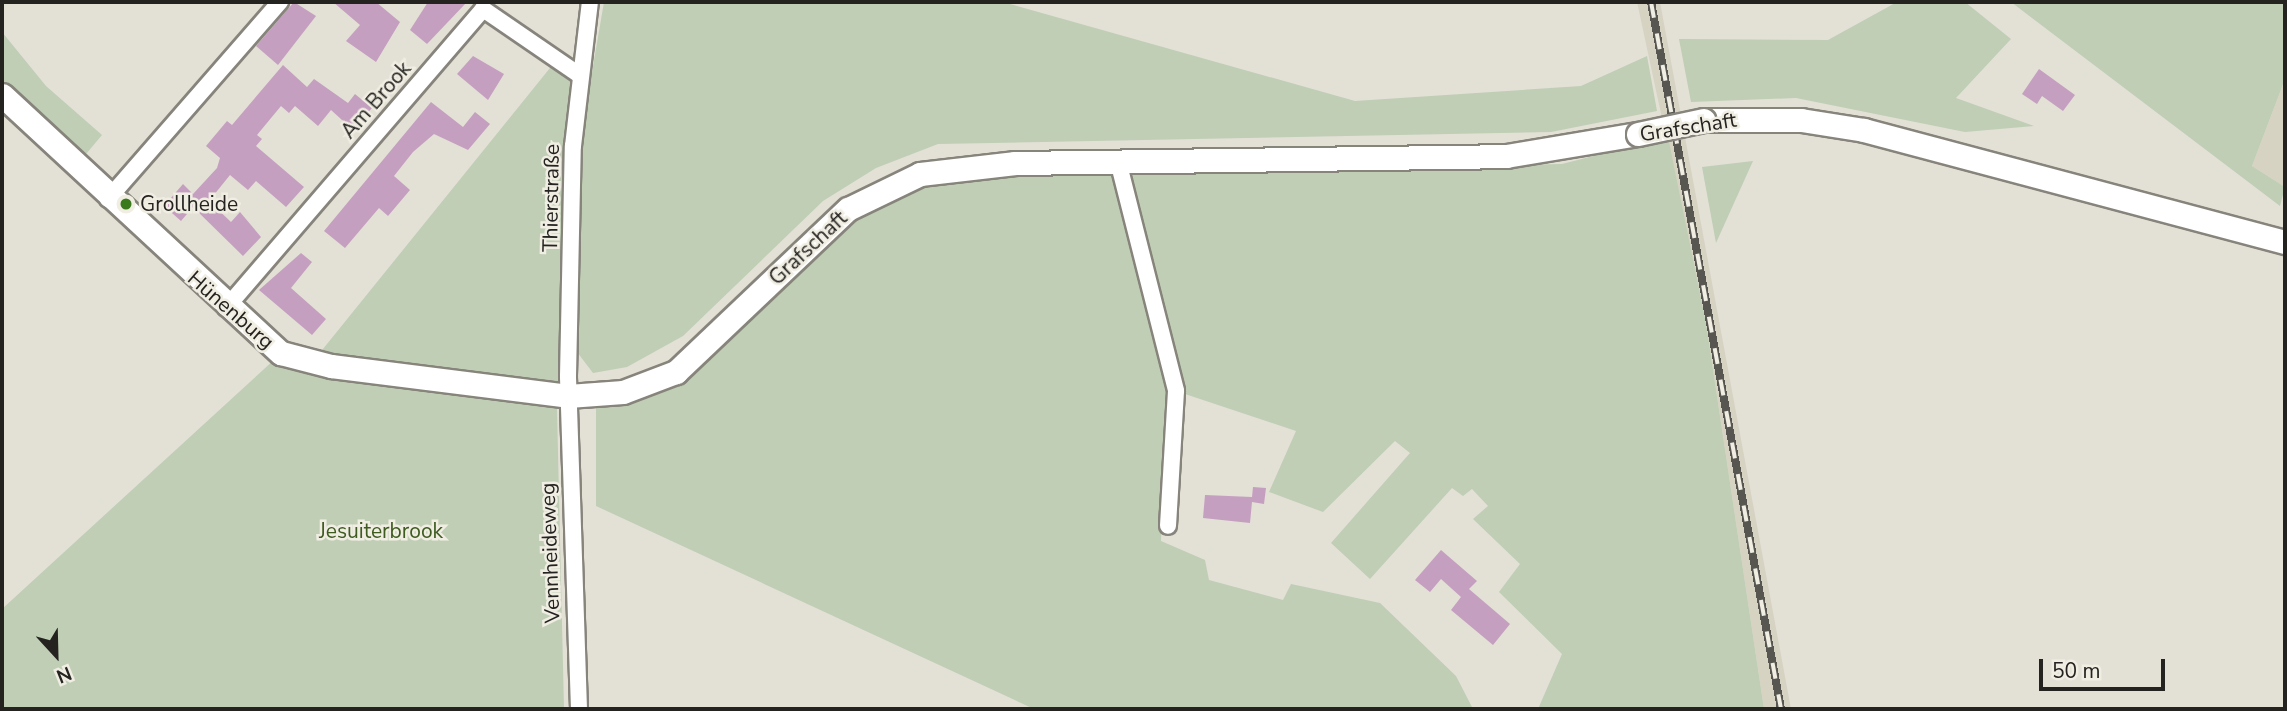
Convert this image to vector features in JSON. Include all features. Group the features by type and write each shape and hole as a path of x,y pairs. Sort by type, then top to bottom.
{"street":[{"path":"108,199 280,2"},
{"name":"Thierstraße","path":"568,396 578,74 590,2"},
{"name":"Am Brook","path":"226,308 483,9 578,74"},
{"name":"Hünenburg","path":"2,95 108,199 226,308 281,353 312,362 568,396"},
{"name":"Grafschaft","path":"568,396 623,392 676,372 810,240 888,187 957,166 1506,156 1704,120 1801,120 1864,130 2285,242"},
{"path":"1118,161 1176,391 1168,526"},
{"name":"Vennheideweg","path":"568,396 579,709"}],"shaded area":[{"path":"1637,2 1660,2 1791,709 1764,709 1706,323"},
{"path":"2285,79 2285,187 2252,166"}],"green space":[{"path":"604,2 1003,2 1355,101 1581,86 1647,56 1657,111 1551,132 938,144 876,168 823,201 683,336 627,367 593,373 574,348 579,148"},
{"path":"1897,2 1965,2 2011,39 1956,98 2034,126 1965,132 1796,98 1691,102 1679,39 1828,40"},
{"path":"2011,2 2285,2 2285,79 2252,166 2285,187 2280,206"},
{"path":"2,32 46,86 102,135 81,160 2,84"},
{"name":"Jesuiterbrook","path":"554,63 571,71 557,410 564,709 2,709 2,609 275,359 306,370"},
{"path":"1668,137 1706,323 1764,709 1538,709 1562,654 1499,592 1520,564 1473,519 1488,506 1472,489 1463,496 1452,488 1370,579 1331,543 1410,453 1395,441 1323,512 1269,492 1296,431 1167,388 1161,541 1205,560 1209,580 1283,600 1291,584 1380,603 1456,676 1473,709 1034,709 596,506 596,404 648,396 681,380 851,216 892,193 955,174 1562,164"},
{"path":"1753,161 1716,243 1702,167"}],"building":[{"path":"294,2 316,16 278,65 256,46"},
{"path":"333,2 376,2 400,22 376,62 346,41 360,25"},
{"path":"428,2 467,2 427,44 410,30"},
{"path":"473,56 504,74 488,100 457,74"},
{"path":"283,65 307,87 314,79 348,103 355,94 372,108 353,130 331,110 318,126 295,106 289,113 281,106 257,135 262,139 256,146 304,187 286,207 256,181 248,190 230,175 209,201 231,222 240,212 261,237 243,256 193,207 181,221 164,206 183,184 193,194 217,168 220,158 206,146 227,121 232,125"},
{"path":"2039,69 2075,95 2063,111 2042,96 2037,104 2022,94"},
{"path":"431,102 463,127 475,112 490,124 468,150 434,134 413,152 394,176 410,190 388,216 379,208 345,248 324,231"},
{"path":"301,253 312,262 291,288 326,319 312,335 259,290"},
{"path":"1253,487 1266,488 1264,504 1252,502 1250,523 1203,518 1205,495 1252,497"},
{"path":"1441,550 1477,581 1469,589 1510,624 1493,645 1451,610 1461,597 1441,579 1430,592 1415,580"}],"railway":[{"path":"1651,2 1781,709"}],"place":[{"name":"Grollheide","path":"126,204"}]}
